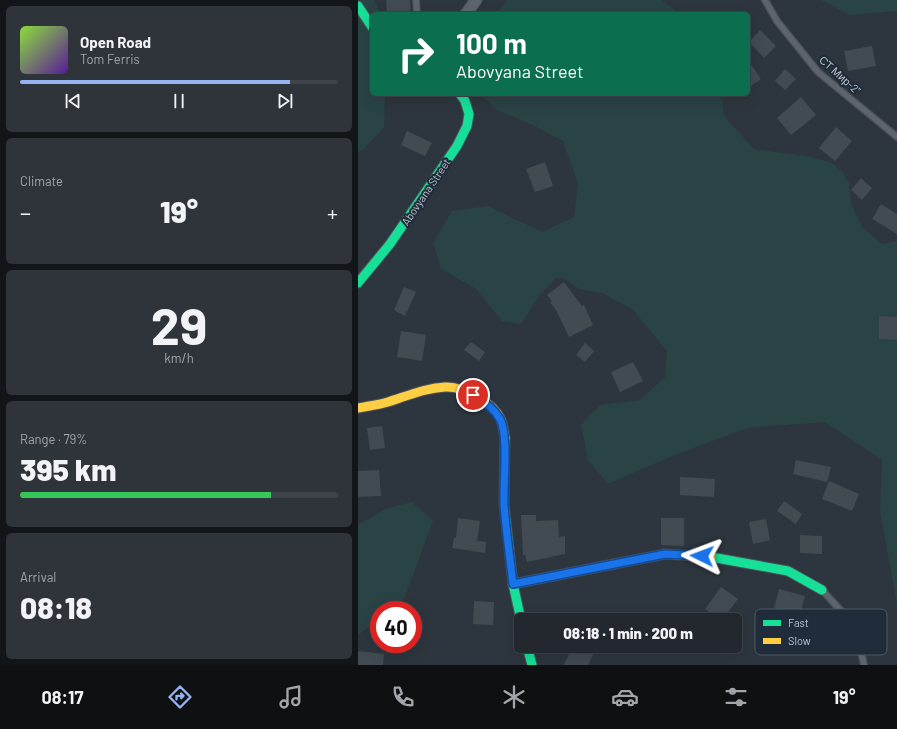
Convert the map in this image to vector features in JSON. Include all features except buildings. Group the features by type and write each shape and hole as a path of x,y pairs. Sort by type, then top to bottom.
{"street":[{"path":"467,12 476,0"},
{"path":"358,6 370,24"},
{"name":"Abovyana Street","path":"358,283 390,244 458,146 470,116 466,103 461,96"},
{"path":"358,408 387,402 413,393 446,387 465,391 481,399 492,408 501,420 504,440 504,504 513,584 519,613"},
{"path":"513,584 665,554 714,557 788,571 822,590"},
{"path":"529,653 532,665"}],"lane":[{"path":"416,0 416,12"},
{"name":"СТ Мир-2\"","path":"765,0 777,21 818,72 897,137"},
{"path":"822,590 839,609"},
{"path":"862,655 864,665"}],"green space":[{"path":"358,0 374,0 380,12 370,12 370,96 385,96 384,127 363,150 358,152"},
{"path":"507,0 662,0 677,12 498,12"},
{"path":"821,0 897,0 897,11 850,15"},
{"path":"483,96 721,96 724,116 754,149 806,156 830,162 841,170 849,183 851,204 863,228 882,244 897,241 897,604 880,511 882,460 825,422 747,428 670,457 608,484 588,460 581,425 600,405 640,400 665,377 667,351 633,310 602,293 579,289 563,278 556,278 539,296 521,324 502,321 476,289 441,269 433,243 452,211 488,206 542,232 574,217 578,184 563,141 533,125 495,109"},
{"path":"412,502 433,521 404,599 401,601 370,601 370,626 358,635 358,525 385,509"}],"traffic: fast":[{"path":"358,6 370,24"},
{"path":"358,283 390,244 457,146 467,126 469,114 465,101 461,96"},
{"path":"505,438 504,504 513,584 519,613"},
{"path":"711,557 788,571 822,590"},
{"path":"529,653 532,665"}],"traffic: slow":[{"path":"358,408 384,403 430,389 452,387 477,397 492,408 501,420 505,438"},
{"path":"513,584 665,554 711,557"}],"route":[{"path":"473,395 481,399 492,408 501,420 504,440 504,504 513,584 665,554 702,556"}]}
